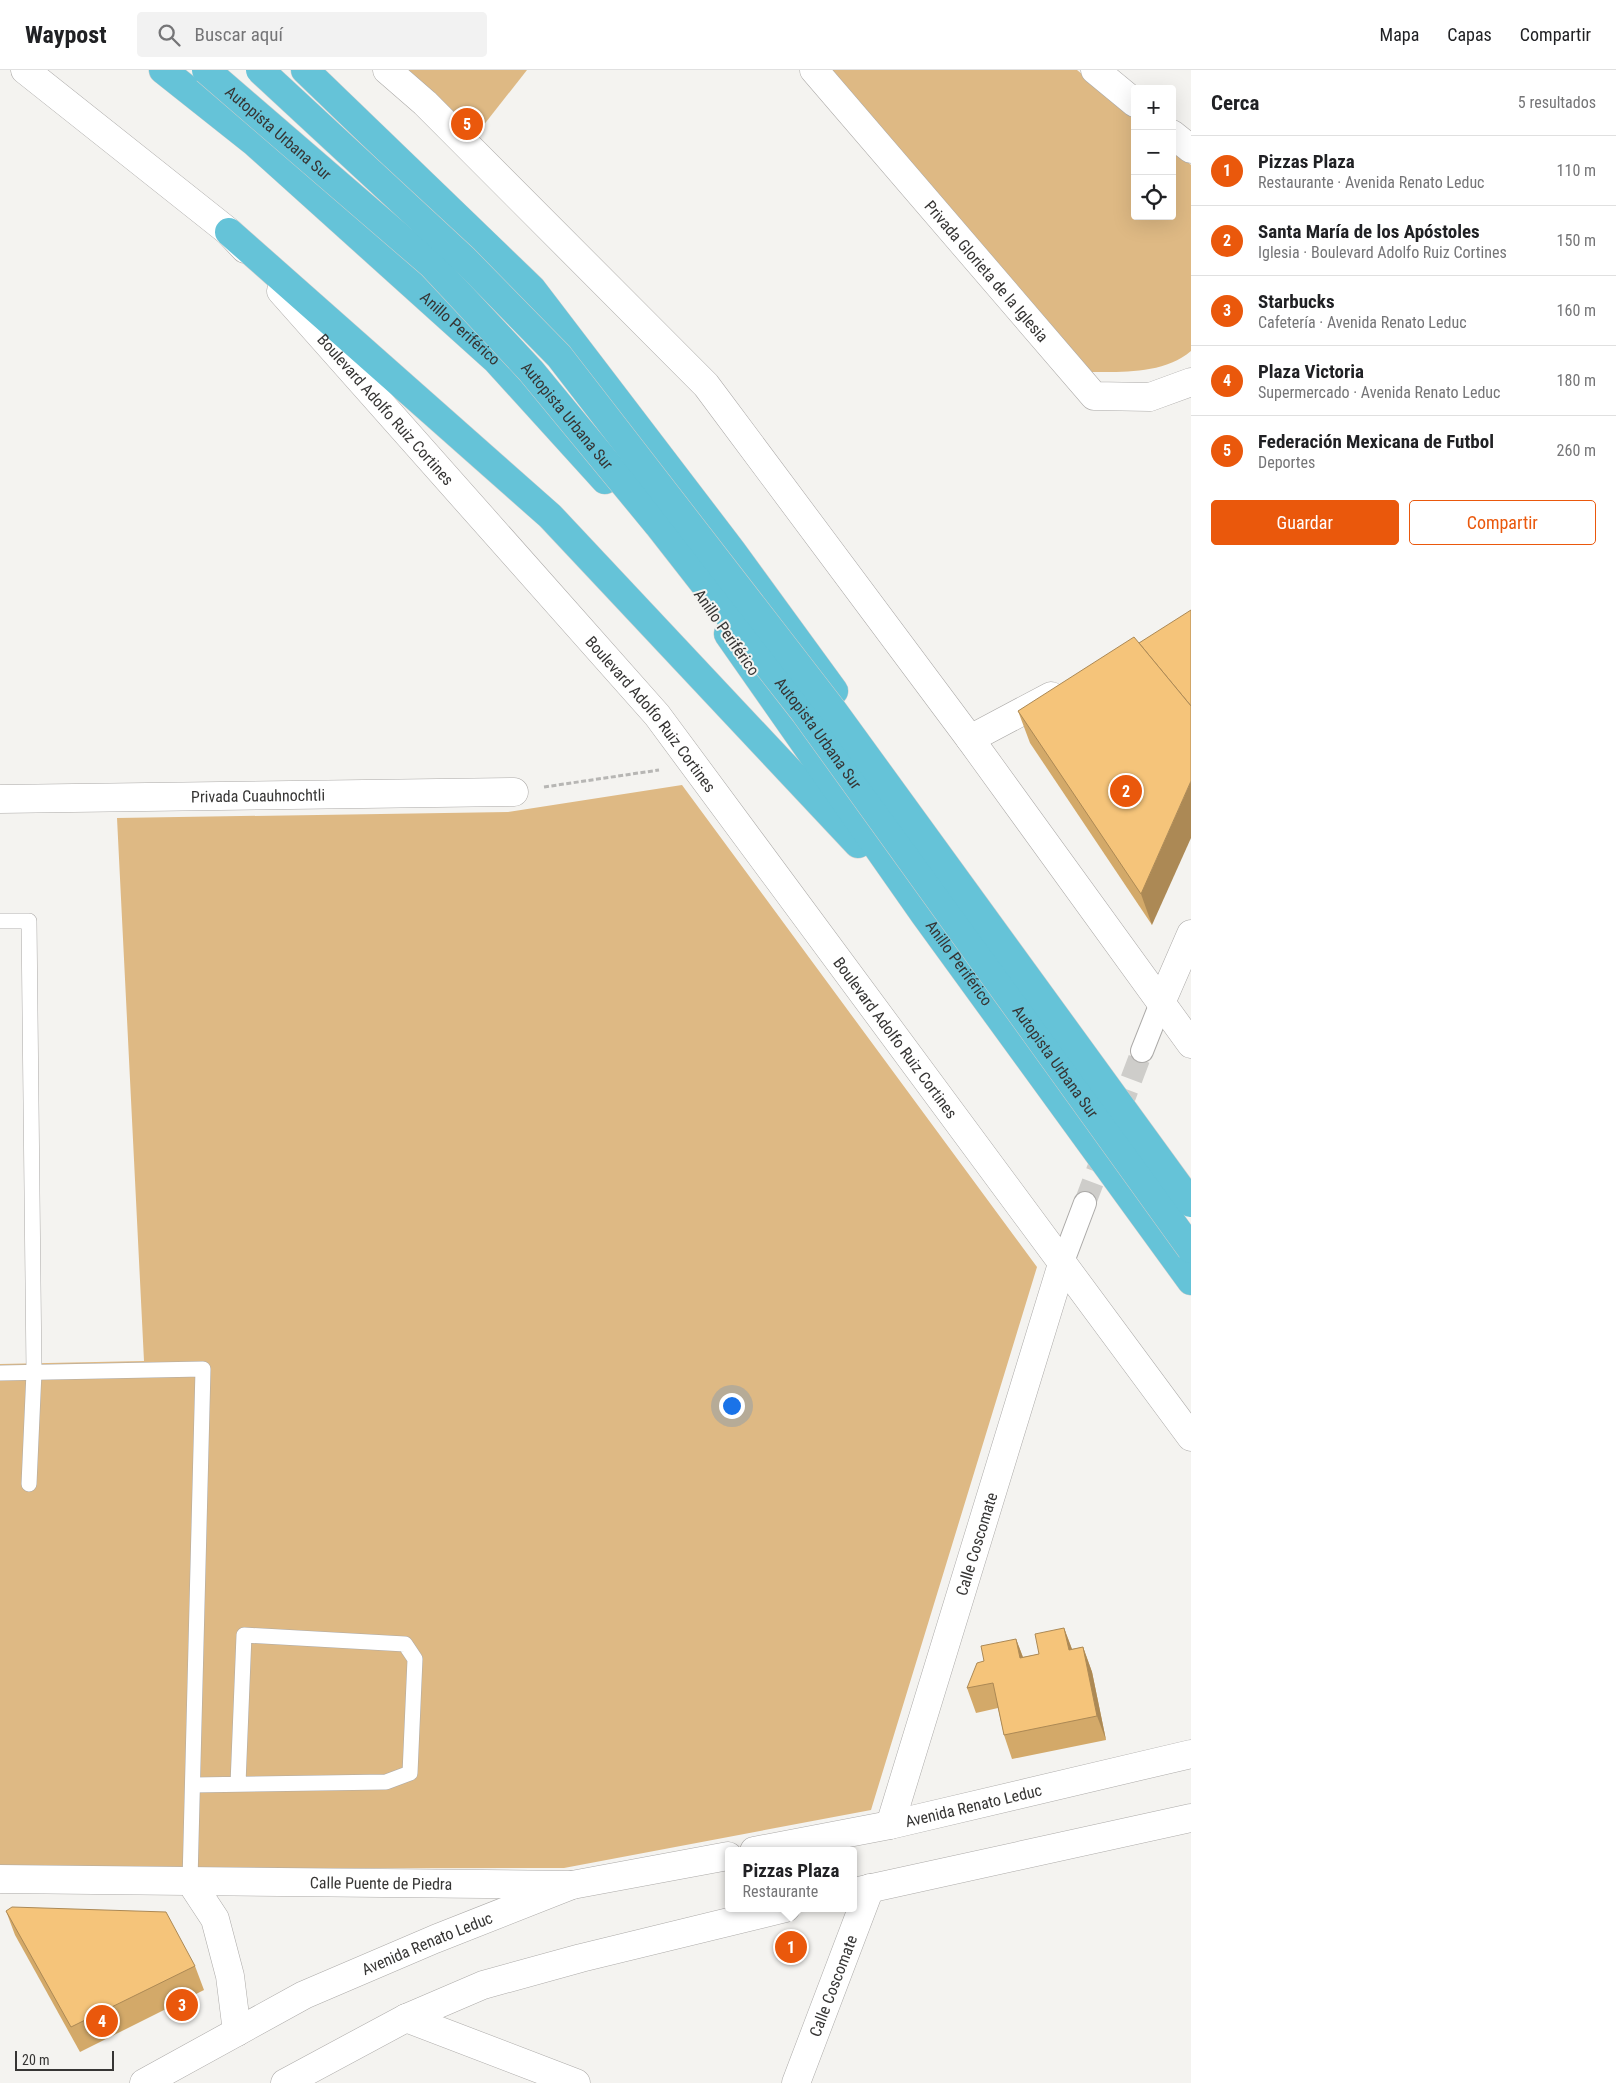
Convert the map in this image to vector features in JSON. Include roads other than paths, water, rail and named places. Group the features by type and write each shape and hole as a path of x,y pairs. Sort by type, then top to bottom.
{"highway":[{"name":"Anillo Periférico","path":"163,70 255,143 496,360 663,543 924,914 1191,1281"},
{"name":"Autopista Urbana Sur","path":"206,70 432,265 537,379 658,525 805,713 1191,1248"},
{"name":"Autopista Urbana Sur","path":"260,70 464,259 559,356 832,709 1191,1203"},
{"path":"305,70 532,289"},
{"path":"328,70 400,153 532,289 732,551 1191,1181"},
{"path":"229,232 550,516 924,914"}],"street":[{"name":"Boulevard Adolfo Ruiz Cortines","path":"25,70 229,232 650,707 1191,1437"},
{"path":"388,70 425,103 706,385 970,739 1191,1044"},
{"name":"Privada Glorieta de la Iglesia","path":"814,70 1094,396 1150,397 1191,382"},
{"path":"1095,70 1131,100"},
{"path":"1176,137 1191,149"},
{"path":"970,739 1072,684"},
{"name":"Privada Cuauhnochtli","path":"0,799 514,792"},
{"path":"1142,1051 1191,934"},
{"path":"1062,1264 1085,1203"},
{"name":"Calle Coscomate","path":"890,1825 1062,1264"},
{"name":"Avenida Renato Leduc","path":"775,1847 890,1825 1191,1754"},
{"path":"862,1890 1191,1818"},
{"name":"Avenida Renato Leduc","path":"144,2083 304,1995 572,1885 725,1857"},
{"name":"Calle Puente de Piedra","path":"0,1878 572,1885"},
{"path":"190,1881 215,1919 230,1976 237,2032"},
{"name":"Calle Coscomate","path":"857,1905 862,1890"},
{"path":"285,2083 406,2018 483,1985 581,1958 770,1912"},
{"name":"Calle Coscomate","path":"796,2083 854,1912"},
{"path":"406,2018 576,2083"}],"lane":[{"path":"0,920 29,920 34,1372 29,1484"},
{"path":"0,1373 203,1369 190,1881"},
{"path":"193,1785 386,1782 410,1773 415,1659 405,1644 244,1635 238,1784"}],"tunnel":[{"path":"1085,1203 1142,1051"}],"place":[{"name":"Federación Mexicana de Futbol","path":"467,124"},
{"name":"Santa María de los Apóstoles","path":"1126,791"},
{"name":"Pizzas Plaza","path":"791,1947"},
{"name":"Starbucks","path":"182,2005"},
{"name":"Plaza Victoria","path":"102,2021"}]}
